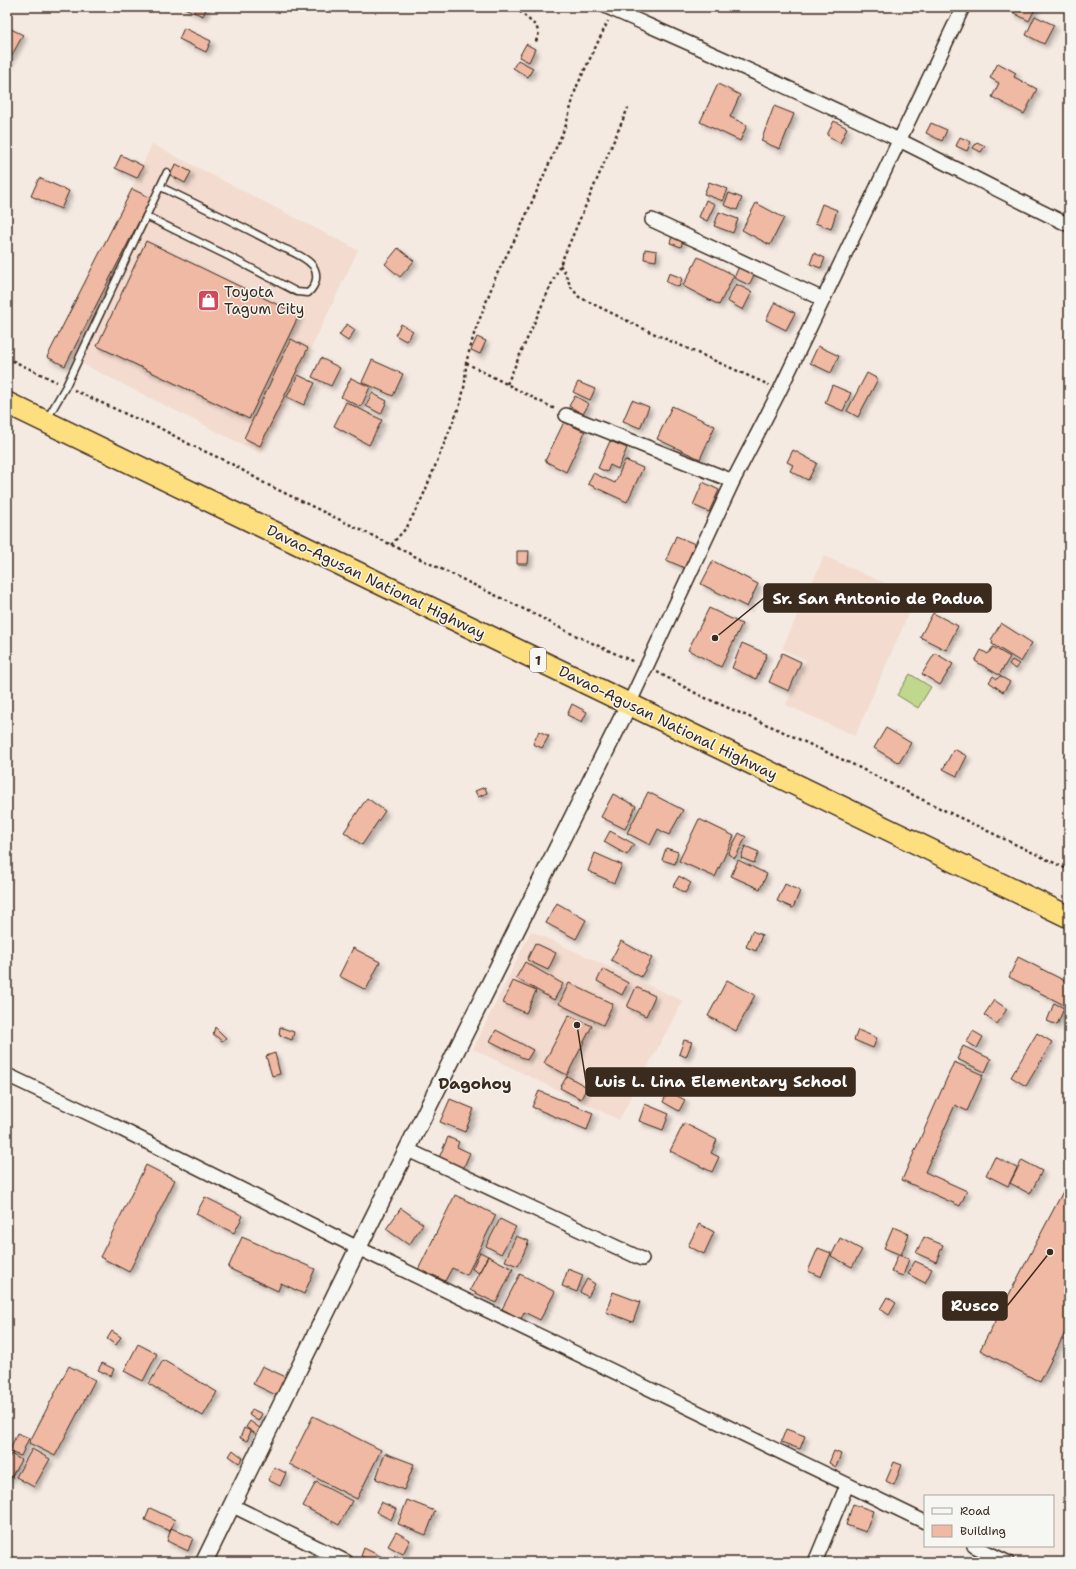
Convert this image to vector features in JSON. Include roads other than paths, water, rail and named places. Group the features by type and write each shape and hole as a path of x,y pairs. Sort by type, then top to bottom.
{"highway":[{"name":"Davao-Agusan National Highway","path":"7,403 1069,917"}],"street":[{"path":"204,1562 358,1248 629,704 733,481 780,390 963,7"},
{"path":"610,8 899,140 1069,226"},
{"path":"652,220 823,299"},
{"path":"566,415 733,481"},
{"path":"7,1075 113,1125 358,1248 924,1522"},
{"path":"408,1150 642,1259"},
{"path":"815,1562 848,1485"},
{"path":"231,1506 347,1562"},
{"path":"976,1547 1007,1562"}],"lane":[{"path":"45,421 66,386 167,172"},
{"path":"146,216 297,292 308,293 315,285 317,278 316,272 308,261 244,227 161,187"}],"place":[{"name":"Toyota Tagum City","path":"208,301"},
{"name":"Sr. San Antonio de Padua","path":"715,638"},
{"name":"Luis L. Lina Elementary School","path":"577,1025"},
{"name":"Rusco","path":"1050,1252"}],"district":[{"name":"Dagohoy","path":"475,1083"}]}
